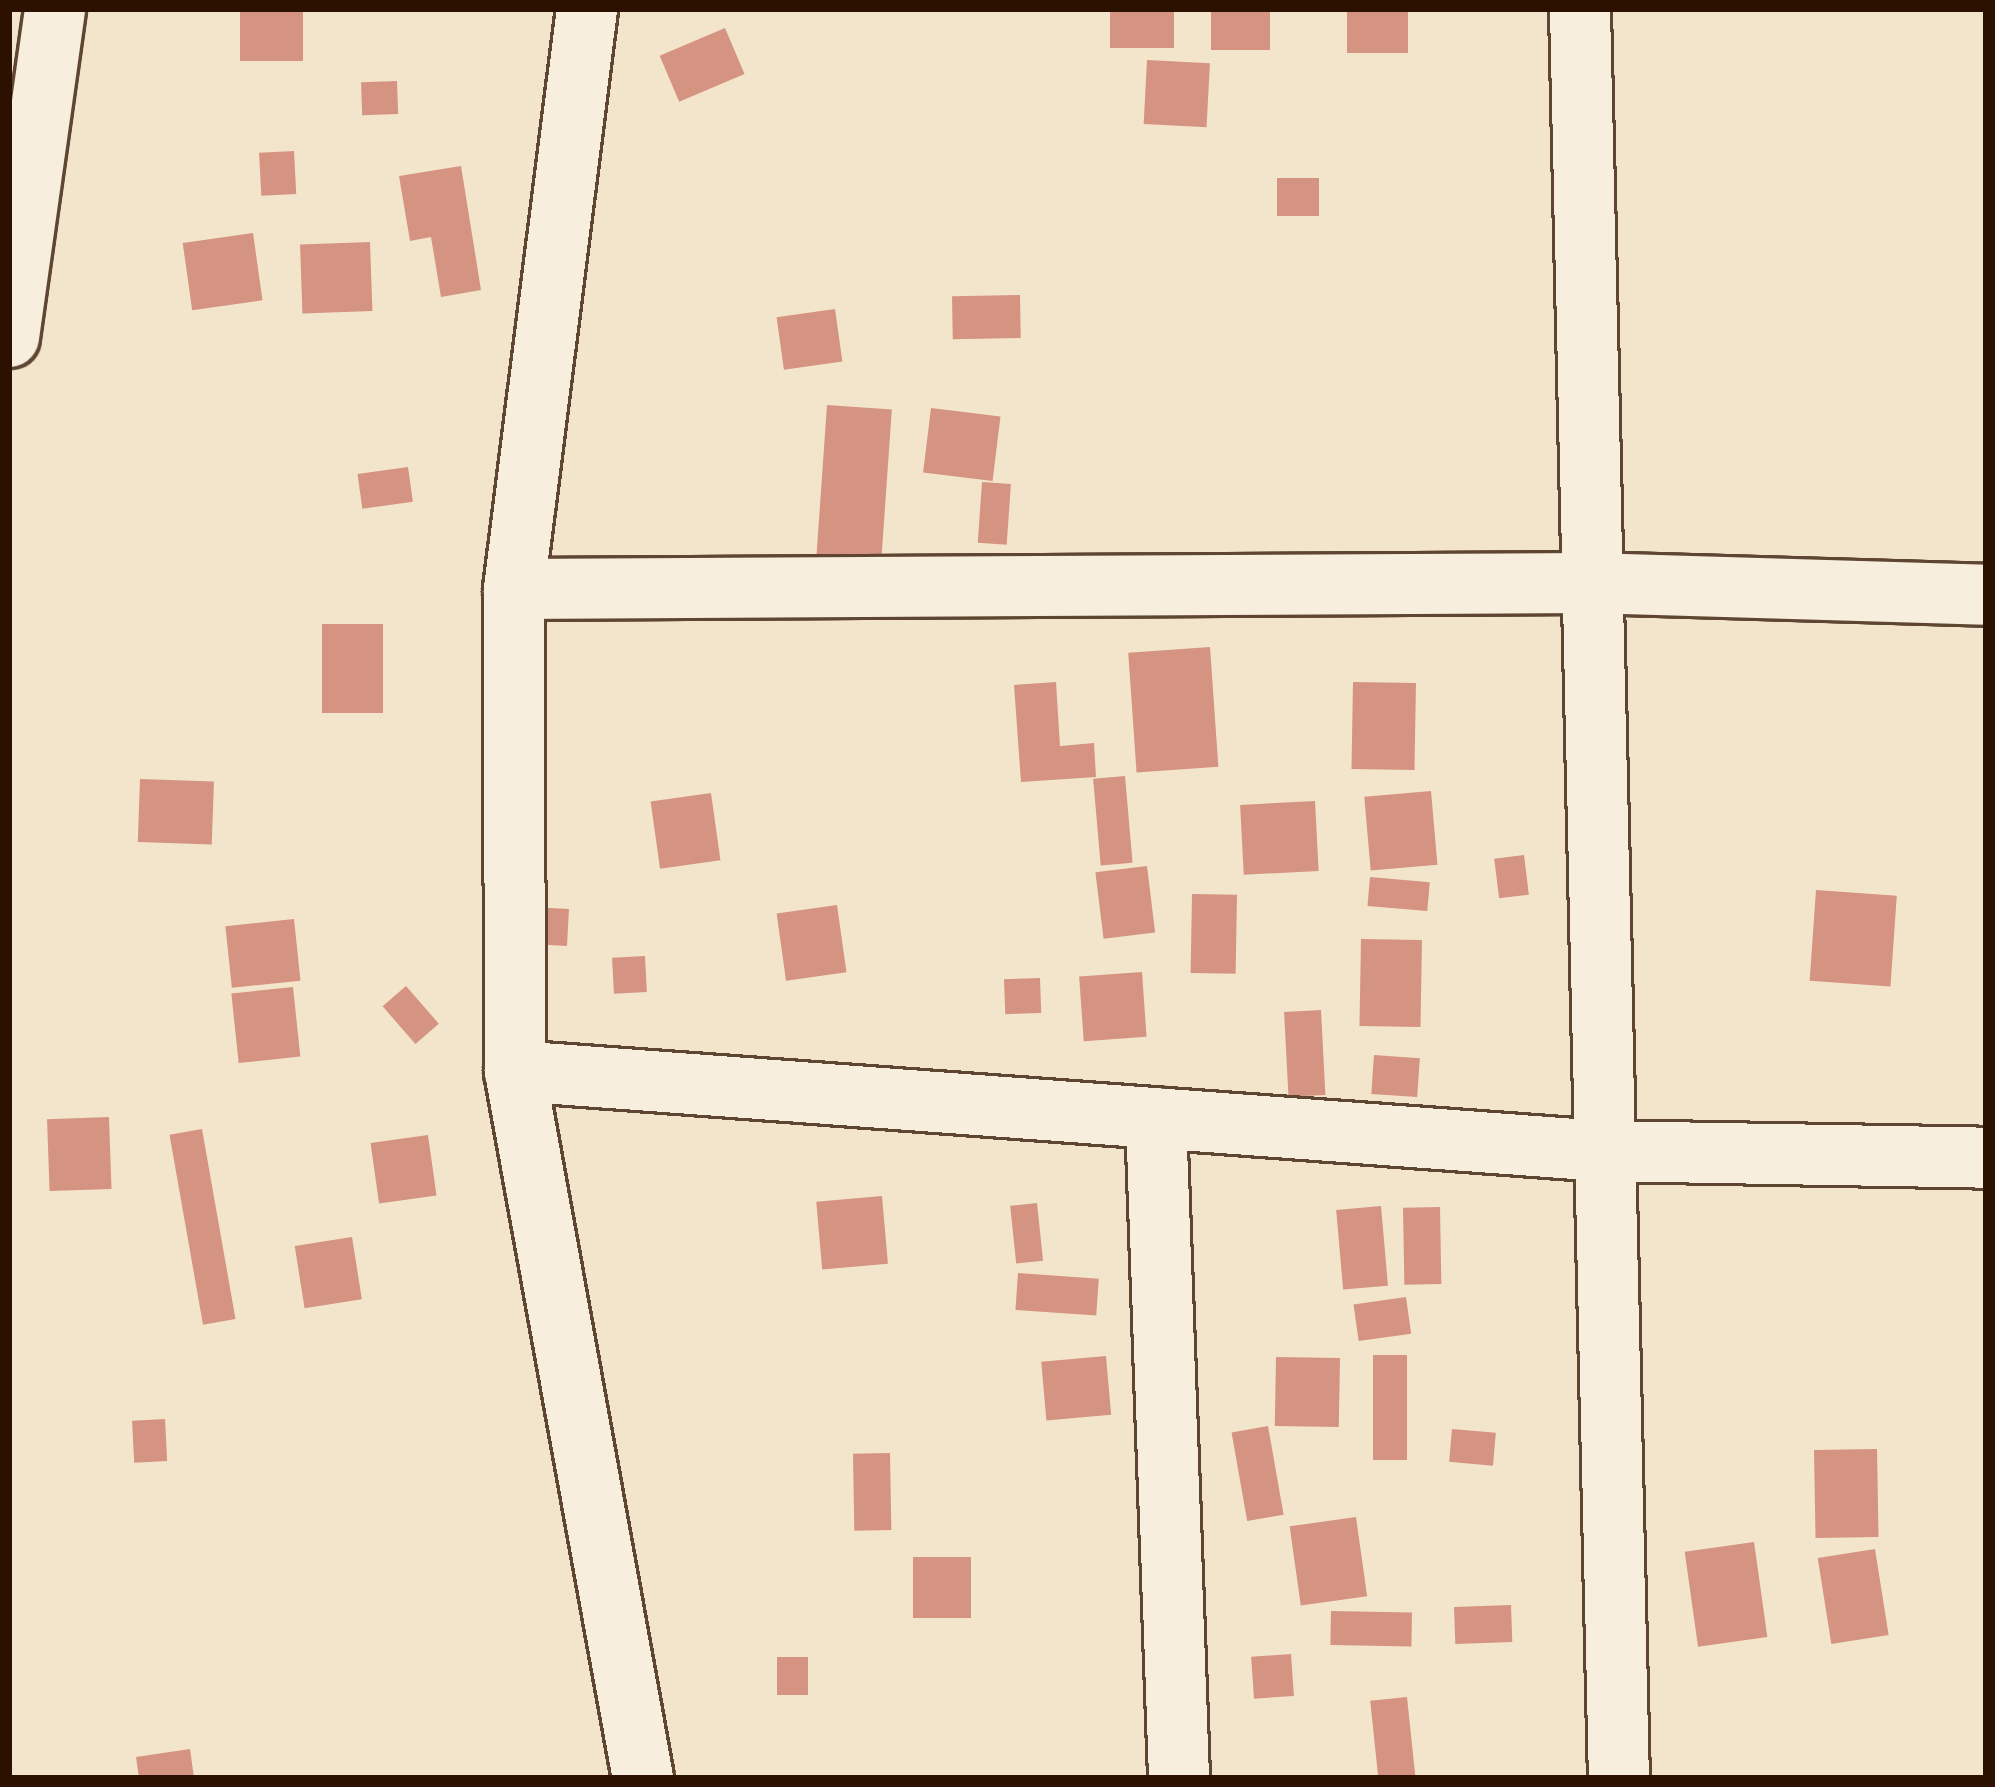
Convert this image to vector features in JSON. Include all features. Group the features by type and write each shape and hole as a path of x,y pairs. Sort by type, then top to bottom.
{"street":[{"path":"9,337 55,9"},
{"path":"587,9 514,589 515,1071 643,1778"},
{"path":"1580,9 1619,1778"},
{"path":"514,589 1590,583 1986,595"},
{"path":"515,1071 1603,1151 1986,1158"},
{"path":"1156,1118 1179,1778"}],"building":[{"path":"240,9 303,9 303,61 240,61"},
{"path":"1110,9 1174,9 1174,48 1110,48"},
{"path":"1211,9 1270,9 1270,50 1211,50"},
{"path":"1347,9 1408,9 1408,53 1347,53"},
{"path":"725,28 745,74 679,102 660,56"},
{"path":"1147,60 1210,63 1207,127 1144,124"},
{"path":"397,81 398,114 362,115 361,82"},
{"path":"294,151 296,194 261,196 259,153"},
{"path":"461,166 481,290 441,297 431,237 410,241 399,176"},
{"path":"1277,178 1319,178 1319,216 1277,216"},
{"path":"253,233 262,300 192,310 183,243"},
{"path":"370,242 372,311 302,313 300,244"},
{"path":"1020,295 1021,338 953,339 952,296"},
{"path":"835,309 842,361 784,370 777,317"},
{"path":"827,405 892,410 880,573 816,569"},
{"path":"931,408 1000,417 993,481 923,473"},
{"path":"408,467 413,502 362,509 357,474"},
{"path":"982,482 1011,484 1007,545 978,543"},
{"path":"322,624 383,624 383,713 322,713"},
{"path":"1210,647 1218,767 1137,772 1128,653"},
{"path":"1056,682 1060,746 1094,743 1096,777 1021,782 1014,685"},
{"path":"1353,682 1416,683 1414,770 1351,769"},
{"path":"1125,776 1133,863 1101,865 1093,779"},
{"path":"140,779 214,782 212,845 138,842"},
{"path":"1431,791 1437,865 1371,871 1364,797"},
{"path":"711,793 720,860 660,869 651,801"},
{"path":"1315,801 1319,871 1244,875 1240,805"},
{"path":"1524,855 1529,895 1499,898 1494,859"},
{"path":"1147,866 1155,933 1104,939 1095,872"},
{"path":"1370,877 1430,882 1427,911 1367,906"},
{"path":"1816,890 1897,896 1890,986 1810,981"},
{"path":"1192,894 1237,895 1236,974 1191,973"},
{"path":"837,905 846,972 786,981 777,913"},
{"path":"532,907 569,909 567,946 530,944"},
{"path":"294,919 300,981 232,988 225,926"},
{"path":"1361,939 1422,940 1420,1027 1359,1026"},
{"path":"645,956 647,992 614,994 612,958"},
{"path":"1142,972 1147,1037 1084,1041 1079,976"},
{"path":"1040,978 1041,1013 1005,1014 1004,979"},
{"path":"406,986 439,1024 415,1044 383,1006"},
{"path":"293,987 300,1057 239,1063 231,993"},
{"path":"1321,1010 1325,1095 1288,1097 1284,1012"},
{"path":"1374,1055 1420,1058 1417,1097 1371,1094"},
{"path":"109,1117 112,1189 50,1191 47,1119"},
{"path":"202,1129 236,1319 203,1325 170,1135"},
{"path":"428,1135 436,1195 379,1203 371,1143"},
{"path":"882,1196 888,1264 822,1269 816,1202"},
{"path":"1037,1203 1043,1261 1016,1264 1010,1206"},
{"path":"1381,1206 1388,1286 1343,1290 1336,1210"},
{"path":"1440,1207 1441,1284 1404,1285 1403,1208"},
{"path":"352,1237 362,1299 305,1308 295,1246"},
{"path":"1018,1273 1099,1279 1096,1316 1015,1310"},
{"path":"1406,1297 1411,1334 1359,1341 1354,1304"},
{"path":"1373,1355 1407,1355 1407,1460 1373,1460"},
{"path":"1106,1356 1111,1415 1046,1420 1041,1362"},
{"path":"1276,1357 1340,1358 1339,1427 1275,1426"},
{"path":"165,1419 167,1461 134,1463 132,1421"},
{"path":"1268,1426 1284,1515 1247,1521 1232,1432"},
{"path":"1452,1429 1496,1433 1493,1466 1449,1462"},
{"path":"1877,1449 1879,1537 1816,1538 1814,1450"},
{"path":"890,1453 891,1530 854,1531 853,1454"},
{"path":"1356,1517 1367,1596 1301,1606 1290,1526"},
{"path":"1754,1542 1767,1637 1698,1647 1685,1552"},
{"path":"1875,1549 1889,1635 1831,1644 1818,1558"},
{"path":"913,1557 971,1557 971,1618 913,1618"},
{"path":"1511,1605 1512,1642 1455,1644 1454,1607"},
{"path":"1331,1611 1412,1612 1411,1646 1330,1645"},
{"path":"1291,1654 1294,1696 1254,1699 1251,1657"},
{"path":"777,1657 808,1657 808,1695 777,1695"},
{"path":"1407,1697 1415,1778 1378,1778 1370,1701"},
{"path":"190,1749 194,1778 139,1778 136,1757"}]}
